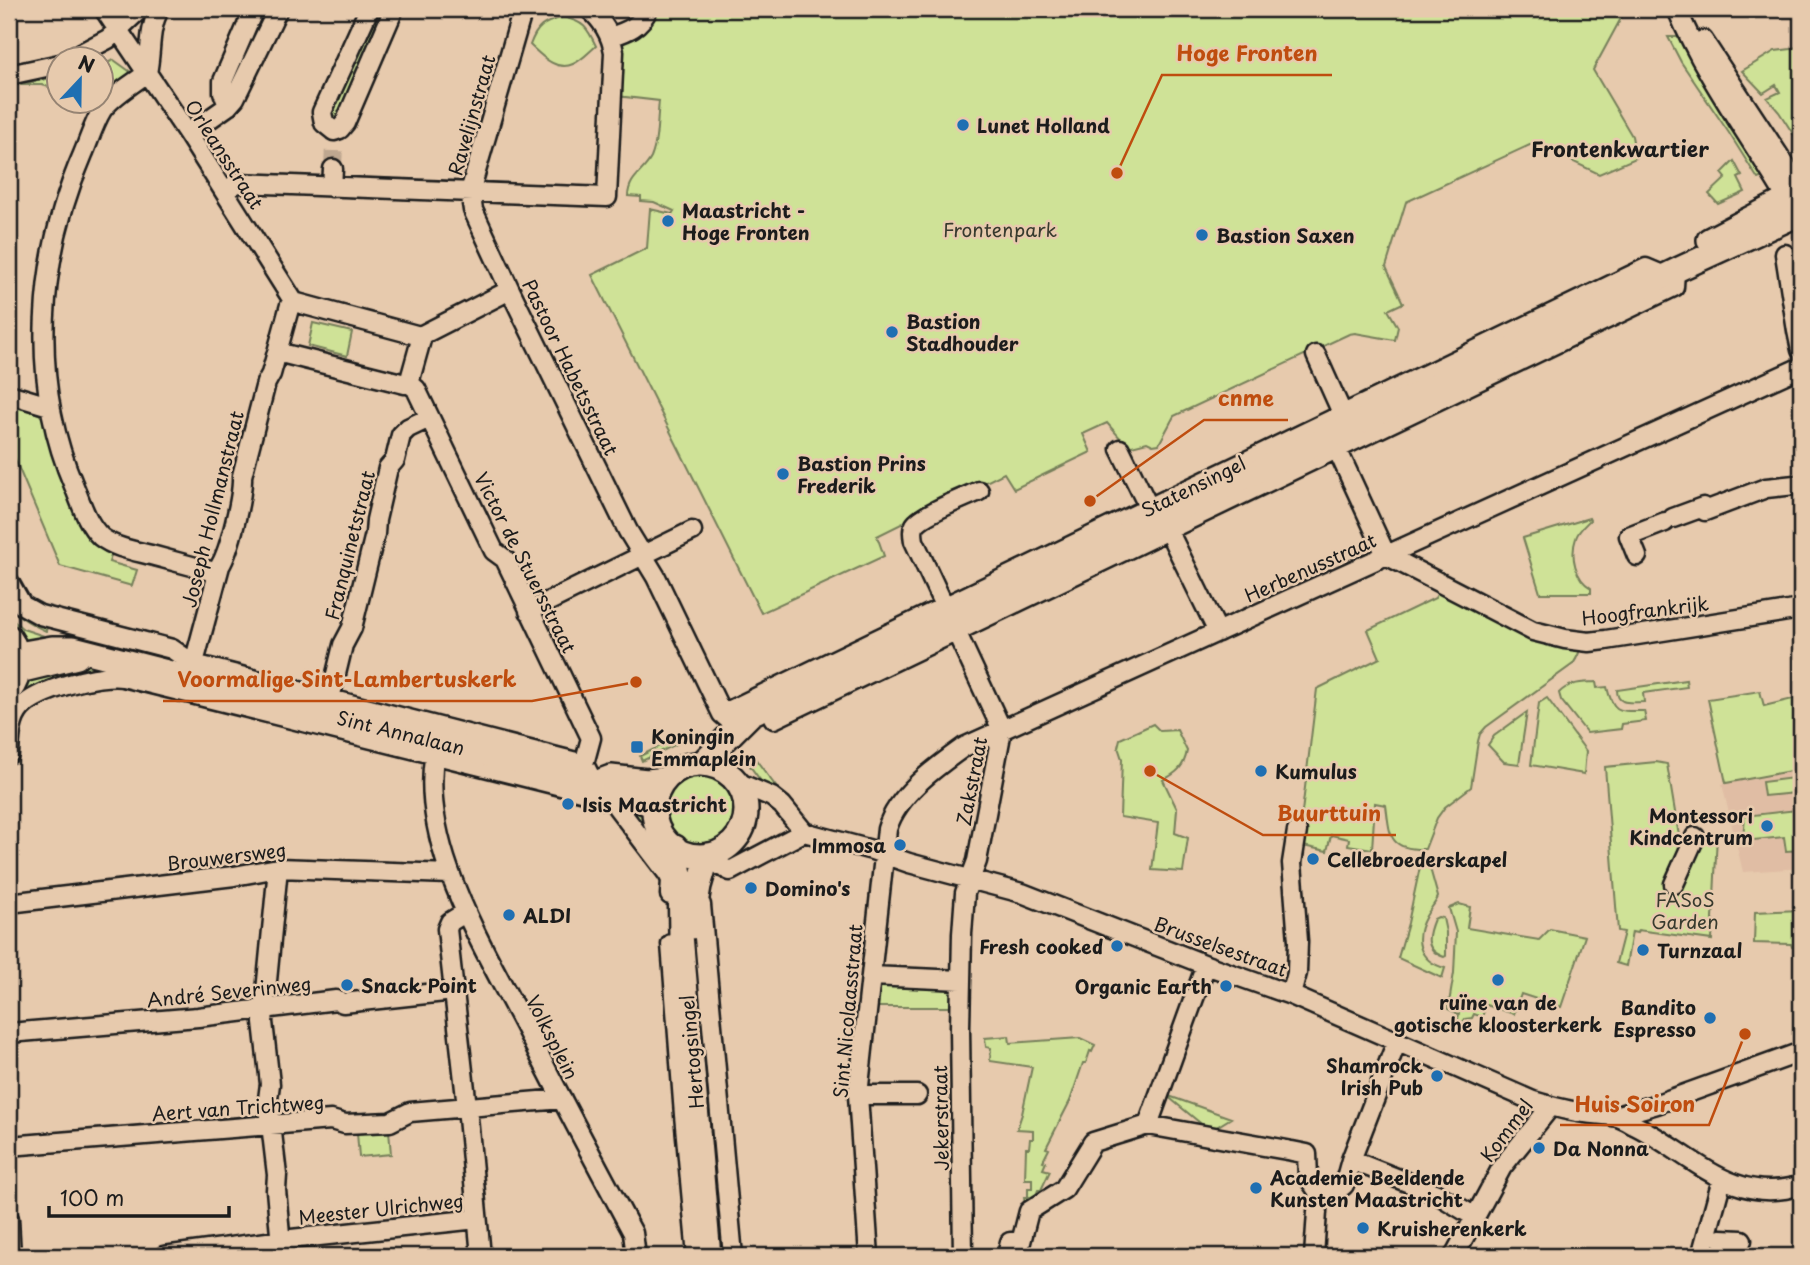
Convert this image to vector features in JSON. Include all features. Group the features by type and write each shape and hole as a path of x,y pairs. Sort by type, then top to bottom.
{"main road":[{"name":"Statensingel","path":"701,764 716,750 729,720 768,706 1673,272 1798,201"},
{"path":"9,692 15,683 15,654 63,647 91,653"},
{"name":"Sint Annalaan","path":"15,654 52,664 91,653 192,671 326,713 586,779 655,807"},
{"name":"Statensingel","path":"735,780 735,756 742,738 768,706"},
{"path":"701,764 719,768 735,780 746,802 744,823 729,846 710,854 688,854 675,848 663,836 659,830 655,807 658,792 666,779 680,769 701,764"},
{"name":"Sint Annalaan","path":"586,779 611,778 647,782 666,779"},
{"name":"Hertogsingel","path":"675,848 680,874 682,957 709,1256"},
{"name":"Hertogsingel","path":"682,898 710,854"},
{"name":"Hertogsingel","path":"682,898 693,922 721,1256"}],"street":[{"name":"Orleansstraat","path":"104,9 225,191 294,302"},
{"path":"112,46 140,9"},
{"path":"95,46 139,26 150,9"},
{"path":"159,9 152,25 147,73 111,100 103,110 78,164 63,209 49,268 46,301 45,347 50,406 72,481 90,523 102,537 121,547 218,573"},
{"path":"228,106 223,92 223,81 254,9"},
{"path":"188,134 235,98 278,9"},
{"path":"369,9 322,113 324,123 334,137 345,123 394,9"},
{"path":"225,191 237,183 332,178 471,193 607,197 615,61 610,37 600,20 589,9"},
{"path":"610,37 640,23 648,9"},
{"path":"1677,9 1703,62 1798,201"},
{"path":"1688,9 1694,25 1798,201"},
{"name":"Ravelijnstraat","path":"471,193 521,10"},
{"path":"9,75 46,67"},
{"name":"Pastoor Habetsstraat","path":"471,193 475,216 510,290 628,531 656,577 729,720"},
{"path":"1786,254 1801,350"},
{"path":"294,302 420,336 510,290"},
{"name":"Joseph Hollmanstraat","path":"192,671 218,573 226,556 243,488 242,475 265,383 271,374 290,306 294,302"},
{"path":"277,352 405,384 409,383 420,336"},
{"path":"1316,355 1340,432 1386,555"},
{"name":"Herbenusstraat","path":"883,854 889,821 901,803 919,783 964,747 1801,367"},
{"name":"Victor de Stuersstraat","path":"409,383 416,389 494,551 505,559 591,738 586,779"},
{"path":"9,394 50,406"},
{"name":"Franquinetstraat","path":"326,713 343,645 352,628 388,468 395,460 404,431 429,418"},
{"path":"1120,449 1218,632"},
{"path":"1637,556 1629,536 1703,507 1704,511 1766,488 1795,485"},
{"name":"Zakstraat","path":"969,878 977,860 1002,730 914,541 913,528 921,518 979,491"},
{"path":"529,611 692,531"},
{"name":"Hoogfrankrijk","path":"1386,555 1533,631 1554,638 1589,642 1801,609"},
{"name":"Sint Annalaan","path":"9,582 25,607 34,613 172,649 192,671"},
{"name":"Statensingel","path":"729,720 950,619"},
{"path":"52,664 81,681"},
{"name":"Sint Annalaan","path":"9,754 12,724 21,707 32,698 104,676 123,677 326,713"},
{"name":"Volksplein","path":"438,741 432,772 434,803 450,874 466,912 562,1099 467,1107"},
{"name":"Sint Annalaan","path":"586,779 614,803 668,874 682,898"},
{"path":"710,854 722,867 730,871 804,832 785,808 772,797 735,780"},
{"path":"1291,995 1297,974 1298,941 1292,863 1297,831"},
{"name":"Brusselsestraat","path":"804,832 1029,895 1206,965 1291,995 1533,1101 1551,1106 1616,1116 1637,1111 1801,1052"},
{"path":"1674,884 1695,836"},
{"name":"Sint Nicolaasstraat","path":"869,1256 858,1095 883,854"},
{"path":"278,869 263,1022 282,1248"},
{"name":"Brouwersweg","path":"9,903 278,869 450,874"},
{"name":"Jekerstraat","path":"963,1256 960,1136 961,980 965,893 969,878"},
{"name":"Hertogsingel","path":"698,1256 670,921 682,898 702,906 733,1256"},
{"path":"466,912 450,922 447,929 481,1256"},
{"path":"1148,1125 1206,965"},
{"path":"871,976 961,980"},
{"name":"André Severinweg","path":"9,1033 263,1010 336,1000 344,1003 454,991"},
{"path":"1320,1194 1344,1185 1397,1041"},
{"name":"Jekerstraat","path":"858,1095 917,1095"},
{"path":"562,1099 633,1233 636,1253"},
{"name":"Kommel","path":"1454,1256 1507,1161 1551,1106"},
{"name":"Aert van Trichtweg","path":"9,1146 331,1120 345,1124 390,1122 410,1112 467,1107"},
{"name":"Brusselsestraat","path":"1616,1116 1649,1133 1722,1179 1742,1187 1766,1191 1801,1185"},
{"path":"1009,1249 1021,1242 1029,1211 1064,1189 1093,1142 1148,1125 1307,1154 1308,1177 1320,1194 1314,1256"},
{"path":"1351,1160 1437,1194 1475,1217"},
{"path":"1701,1256 1722,1179"},
{"path":"9,1219 11,1256"},
{"name":"Meester Ulrichweg","path":"164,1256 282,1248 477,1219"},
{"path":"1721,1240 1742,1240 1738,1246"}],"shaded area":[{"name":"Montessori Kindcentrum","path":"1801,769 1801,868 1743,872 1722,784"}],"green space":[{"path":"259,9 272,9 231,89 228,78"},
{"path":"374,9 390,9 340,126 331,126 327,112"},
{"name":"Frontenpark","path":"656,9 1626,9 1593,70 1632,136 1636,158 1599,174 1534,143 1406,202 1386,267 1403,303 1388,310 1398,327 1395,340 1349,334 1174,416 1159,444 1147,442 1128,447 1107,423 1083,434 1091,452 1014,489 1004,473 877,536 884,556 761,613 592,275 647,248 650,209 672,214 674,211 654,202 641,201 641,197 628,196 631,184 651,158 659,101 617,96 618,47"},
{"path":"563,17 584,26 596,46 579,61 567,66 549,61 530,45 535,33 542,26"},
{"path":"1668,37 1684,37 1765,176 1758,179 1681,62"},
{"path":"1798,46 1801,54 1801,146 1767,98 1780,92 1776,85 1763,93 1742,71 1775,51"},
{"path":"116,61 132,75 116,89"},
{"path":"46,79 46,86 20,85"},
{"path":"1734,161 1742,176 1738,178 1745,192 1718,204 1709,194 1726,178 1722,173"},
{"path":"313,323 352,332 347,356 308,346"},
{"path":"9,404 39,414 46,421 113,550 109,562 137,570 132,586 60,566 9,445"},
{"path":"1589,518 1577,535 1574,552 1575,566 1581,579 1591,588 1591,593 1540,593 1523,538"},
{"path":"1440,589 1581,645 1577,657 1573,664 1480,734 1471,787 1445,807 1437,818 1425,849 1413,849 1397,843 1390,832 1386,805 1375,803 1372,849 1348,845 1349,839 1331,835 1327,851 1298,845 1317,689 1380,658 1368,630 1435,598"},
{"path":"9,594 14,600 169,653 186,667 86,638 87,634 48,624 46,631 9,608"},
{"path":"9,617 23,629 59,641 29,643"},
{"path":"89,661 185,684 80,677 9,724 9,708 27,688 31,677"},
{"path":"1686,680 1687,687 1643,693 1644,702 1622,701 1617,690"},
{"path":"1596,682 1597,688 1607,687 1615,706 1623,711 1644,711 1646,721 1622,724 1621,729 1587,733 1561,700 1559,693 1571,685"},
{"path":"1760,691 1764,706 1801,697 1801,769 1726,783 1708,699"},
{"path":"1547,698 1586,751 1584,774 1531,765 1539,703"},
{"path":"1527,712 1519,764 1504,762 1488,745 1494,736"},
{"path":"1153,724 1160,731 1177,730 1187,751 1179,769 1163,780 1177,809 1175,833 1188,838 1183,872 1152,870 1158,823 1120,817 1120,739"},
{"path":"693,730 695,735 642,761 640,756"},
{"path":"754,757 783,796 766,788 750,766 749,758"},
{"name":"FASoS Garden","path":"1656,762 1667,764 1680,842 1717,834 1712,940 1638,930 1637,933 1632,932 1626,966 1616,963 1624,932 1618,931 1605,767"},
{"path":"700,773 721,779 731,789 737,810 731,831 721,841 700,847 679,841 669,831 663,810 669,789 679,779"},
{"path":"1793,778 1795,793 1764,796 1762,782"},
{"path":"631,802 645,813 651,832 669,856 674,869 629,810"},
{"path":"1797,810 1801,820 1801,850 1786,851 1784,837 1743,841 1744,816"},
{"path":"1428,861 1438,897 1422,925 1419,941 1424,955 1436,965 1445,968 1442,978 1398,958 1421,862"},
{"path":"1459,904 1470,907 1467,928 1539,940 1550,929 1585,936 1561,1007 1521,994 1514,1014 1486,1005 1482,1017 1474,1014 1460,1026 1457,1024 1459,1014 1448,1009 1454,973 1456,932 1449,908"},
{"path":"1801,910 1801,951 1797,951 1791,944 1754,943 1755,912"},
{"path":"1443,918 1446,932 1444,957 1433,950 1429,942 1434,919"},
{"path":"879,979 954,984 953,1007 876,1007"},
{"path":"1009,1036 1010,1043 1080,1038 1095,1045 1086,1063 1083,1063 1070,1101 1046,1148 1049,1149 1043,1161 1046,1162 1043,1169 1050,1171 1041,1190 1038,1190 1035,1198 1025,1206 1024,1197 1028,1197 1028,1188 1032,1188 1032,1179 1025,1179 1026,1148 1029,1148 1030,1139 1033,1139 1033,1130 1017,1129 1032,1067 990,1061 991,1048 986,1047 985,1038"},
{"path":"1166,1095 1231,1118 1210,1131"},
{"path":"389,1131 391,1154 359,1157 357,1133"}],"tunnel":[{"path":"333,169 334,144"}],"place":[{"name":"Lunet Holland","path":"963,125"},
{"name":"Hoge Fronten","path":"1117,173"},
{"name":"Maastricht - Hoge Fronten","path":"668,221"},
{"name":"Bastion Saxen","path":"1202,235"},
{"name":"Bastion Stadhouder","path":"892,332"},
{"name":"Bastion Prins Frederik","path":"783,474"},
{"name":"cnme","path":"1090,501"},
{"name":"Voormalige Sint-Lambertuskerk","path":"636,682"},
{"name":"Koningin Emmaplein","path":"637,747"},
{"name":"Buurttuin","path":"1150,771"},
{"name":"Kumulus","path":"1261,771"},
{"name":"Isis Maastricht","path":"568,804"},
{"name":"Montessori Kindcentrum","path":"1767,826"},
{"name":"Immosa","path":"900,845"},
{"name":"Cellebroederskapel","path":"1313,859"},
{"name":"Domino's","path":"751,888"},
{"name":"ALDI","path":"509,915"},
{"name":"Fresh cooked","path":"1117,946"},
{"name":"Turnzaal","path":"1643,950"},
{"name":"ruïne van de gotische kloosterkerk","path":"1498,980"},
{"name":"Snack Point","path":"347,985"},
{"name":"Organic Earth","path":"1226,986"},
{"name":"Bandito Espresso","path":"1710,1018"},
{"name":"Huis Soiron","path":"1745,1034"},
{"name":"Shamrock Irish Pub","path":"1437,1076"},
{"name":"Da Nonna","path":"1539,1148"},
{"name":"Academie Beeldende Kunsten Maastricht","path":"1256,1188"},
{"name":"Kruisherenkerk","path":"1363,1228"}],"district":[{"name":"Frontenkwartier","path":"1620,148"}]}
